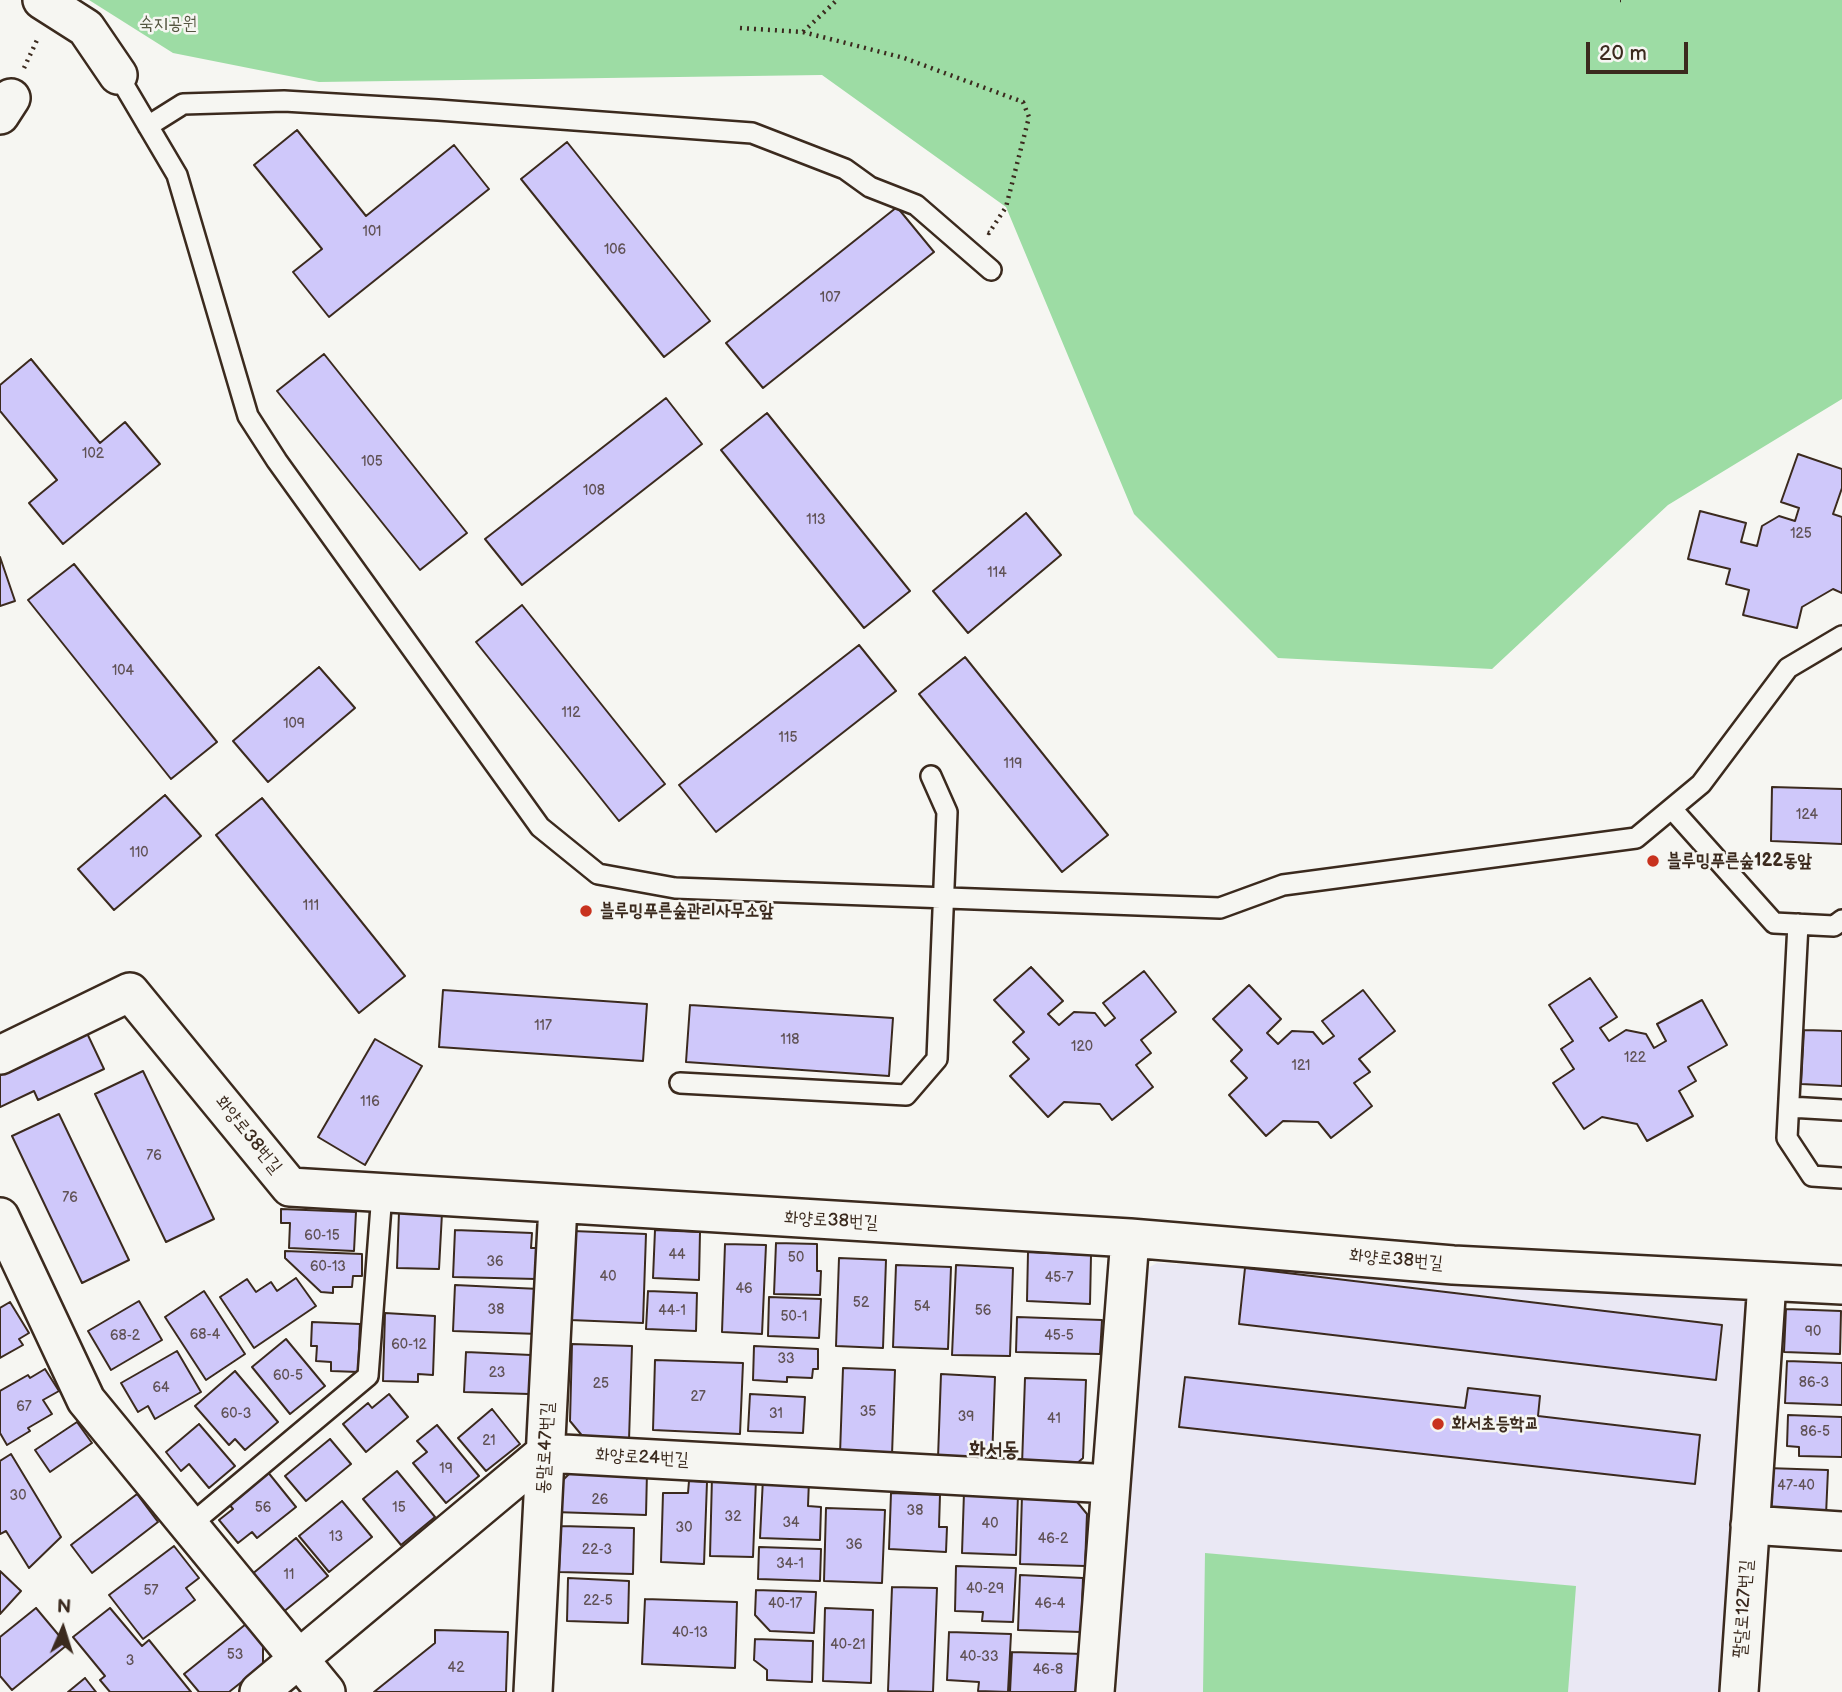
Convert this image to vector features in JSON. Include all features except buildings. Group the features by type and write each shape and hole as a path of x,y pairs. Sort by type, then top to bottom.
{"street":[{"path":"47,3 86,28 118,75"},
{"name":"화양로38번길","path":"0,1055 130,992 290,1187 1130,1238 1453,1265 1842,1285"},
{"name":"동말로47번길","path":"540,1692 533,1692 558,1205"},
{"path":"0,1217 86,1400 326,1692"},
{"path":"1095,1692 1130,1238"},
{"path":"1768,1282 1750,1525 1842,1531"},
{"path":"259,1692 545,1453"},
{"name":"화양로24번길","path":"545,1453 1111,1484"},
{"name":"팔달로127번길","path":"1739,1692 1750,1525"}],"lane":[{"path":"118,75 177,175 248,416 277,461 540,827 598,874 675,888 1220,908 1283,885 1636,838 1700,785 1788,668 1842,636"},
{"path":"148,126 183,104 284,101 752,133 845,169 870,187 916,205 991,270"},
{"path":"680,1083 906,1095 937,1059 947,813 931,776"},
{"path":"1672,809 1774,923 1834,926 1842,920"},
{"path":"1798,924 1787,1139 1812,1176 1842,1178"},
{"path":"1789,1107 1842,1110"},
{"path":"189,1526 368,1376 382,1193"}],"path":[{"path":"803,32 838,0"},
{"path":"4,101 47,3"},
{"path":"740,29 803,32 904,58 1023,102 1029,117 1022,149 1006,208 989,233"}],"shaded area":[{"name":"화서초등학교","path":"1157,1263 1736,1289 1756,1302 1724,1692 1117,1692 1123,1547 1144,1270"}],"green space":[{"name":"숙지공원","path":"89,0 1842,0 1842,399 1668,505 1492,669 1278,658 1134,514 1006,207 822,75 319,82 173,53"},
{"path":"1205,1553 1576,1586 1568,1692 1203,1692"}],"place":[{"name":"블루밍푸른숲122동앞","path":"1653,861"},
{"name":"블루밍푸른숲관리사무소앞","path":"586,911"},
{"name":"화서초등학교","path":"1438,1424"}],"district":[{"name":"화서동","path":"994,1451"}]}
